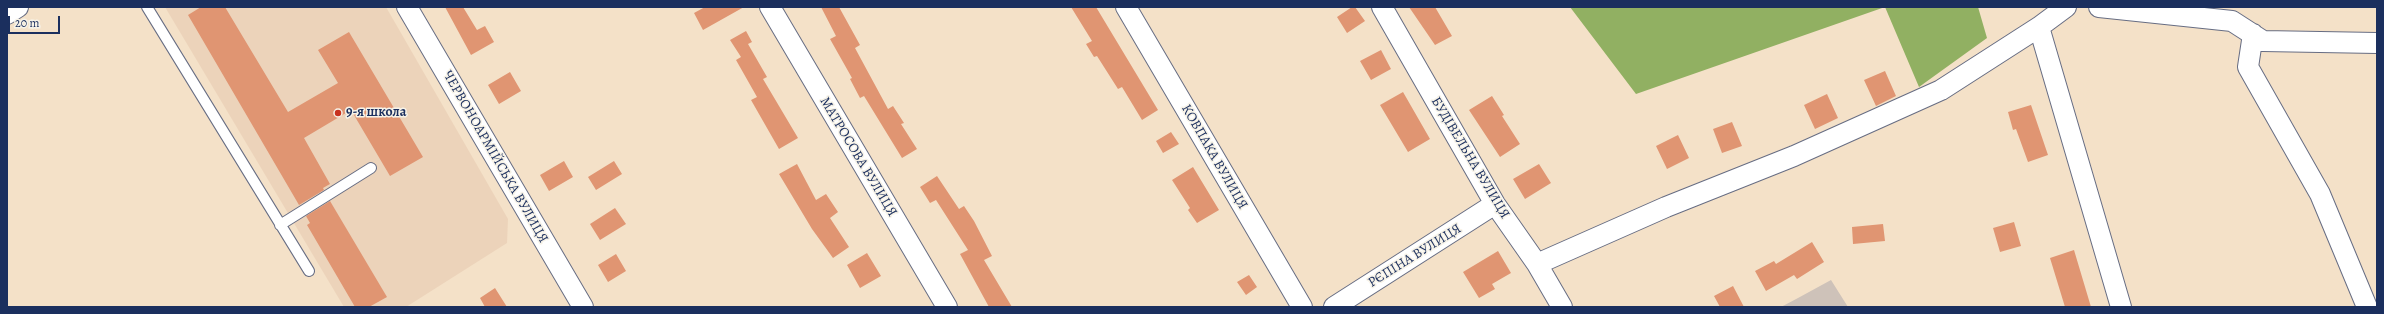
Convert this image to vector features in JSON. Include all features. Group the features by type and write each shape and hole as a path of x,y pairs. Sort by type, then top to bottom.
{"street":[{"path":"7,14 18,7"},
{"name":"ЧЕРВОНОАРМІЙСЬКА ВУЛИЦЯ","path":"407,7 583,307"},
{"name":"МАТРОСОВА ВУЛИЦЯ","path":"770,7 947,307"},
{"name":"КОВПАКА ВУЛИЦЯ","path":"1126,7 1302,307"},
{"name":"БУДІВЕЛЬНА ВУЛИЦЯ","path":"1382,7 1495,204 1537,264 1562,307"},
{"path":"1537,264 1666,207 1794,156 1941,90 2039,27 2066,7"},
{"path":"2099,7 2232,21 2263,41 2377,43"},
{"path":"2039,27 2121,307"},
{"path":"2253,34 2248,66 2320,194 2367,307"},
{"name":"РЄПІНА ВУЛИЦЯ","path":"1334,307 1495,204"}],"lane":[{"path":"147,7 309,271"},
{"path":"280,225 371,168"}],"shaded area":[{"name":"9-я школа","path":"165,7 386,7 508,219 507,243 406,307 344,307"},
{"path":"1831,280 1848,307 1781,307 1798,298"}],"green space":[{"path":"1570,7 1885,7 1636,94"},
{"path":"1885,7 1978,7 1987,38 1919,87"}],"building":[{"path":"201,7 225,7 288,112 338,83 318,50 349,32 423,157 390,176 351,110 304,138 330,184 323,188 324,190 299,205 188,15"},
{"path":"445,7 463,7 477,30 485,26 494,42 471,55"},
{"path":"705,7 744,7 703,30 694,13"},
{"path":"821,7 839,7 860,45 855,48 888,109 893,106 904,123 901,124 917,149 902,158 864,96 860,98 850,79 852,78 830,39 836,36"},
{"path":"1071,7 1096,7 1158,110 1142,120 1122,87 1118,89 1097,56 1094,57 1086,44 1092,41"},
{"path":"1352,7 1355,7 1365,21 1347,33 1337,17"},
{"path":"1409,7 1435,7 1452,36 1435,45"},
{"path":"746,31 752,42 748,44 767,77 763,79 798,138 779,149 751,100 757,97 736,60 741,57 730,40"},
{"path":"1381,50 1391,69 1371,80 1360,61"},
{"path":"1885,71 1896,96 1876,106 1864,80"},
{"path":"510,72 521,91 499,104 488,85"},
{"path":"1403,92 1430,139 1408,152 1380,105"},
{"path":"1827,94 1838,118 1815,129 1804,105"},
{"path":"1492,96 1504,115 1502,116 1520,144 1500,157 1469,110"},
{"path":"2031,105 2048,155 2028,162 2016,129 2013,130 2008,112"},
{"path":"1732,122 1742,146 1722,153 1713,129"},
{"path":"1171,132 1179,144 1163,153 1156,141"},
{"path":"1678,135 1689,158 1667,169 1656,146"},
{"path":"564,161 573,177 549,191 540,175"},
{"path":"614,161 622,174 596,190 588,177"},
{"path":"797,164 816,200 826,194 838,212 830,218 849,247 833,258 812,229 779,174"},
{"path":"1539,164 1551,183 1525,199 1513,179"},
{"path":"1193,167 1219,210 1197,223 1188,210 1190,208 1172,180"},
{"path":"937,176 959,209 964,206 974,221 992,256 984,260 1012,307 989,307 960,254 968,250 936,200 930,203 920,187"},
{"path":"330,201 387,297 369,307 355,307 307,225 310,223 306,216"},
{"path":"615,208 626,224 600,240 590,224"},
{"path":"2014,222 2021,246 2000,252 1993,228"},
{"path":"1883,224 1885,241 1853,244 1852,227"},
{"path":"1812,242 1824,262 1797,279 1794,275 1766,291 1755,271 1774,261 1776,264"},
{"path":"2074,250 2091,307 2065,307 2050,258"},
{"path":"1498,251 1511,273 1492,284 1495,289 1479,298 1463,272"},
{"path":"867,253 881,276 860,288 847,265"},
{"path":"616,254 626,271 608,282 598,265"},
{"path":"1249,275 1257,287 1246,295 1237,282"},
{"path":"1733,286 1744,307 1720,307 1714,296"},
{"path":"495,288 507,307 485,307 480,298"}],"place":[{"name":"9-я школа","path":"338,113"}]}
